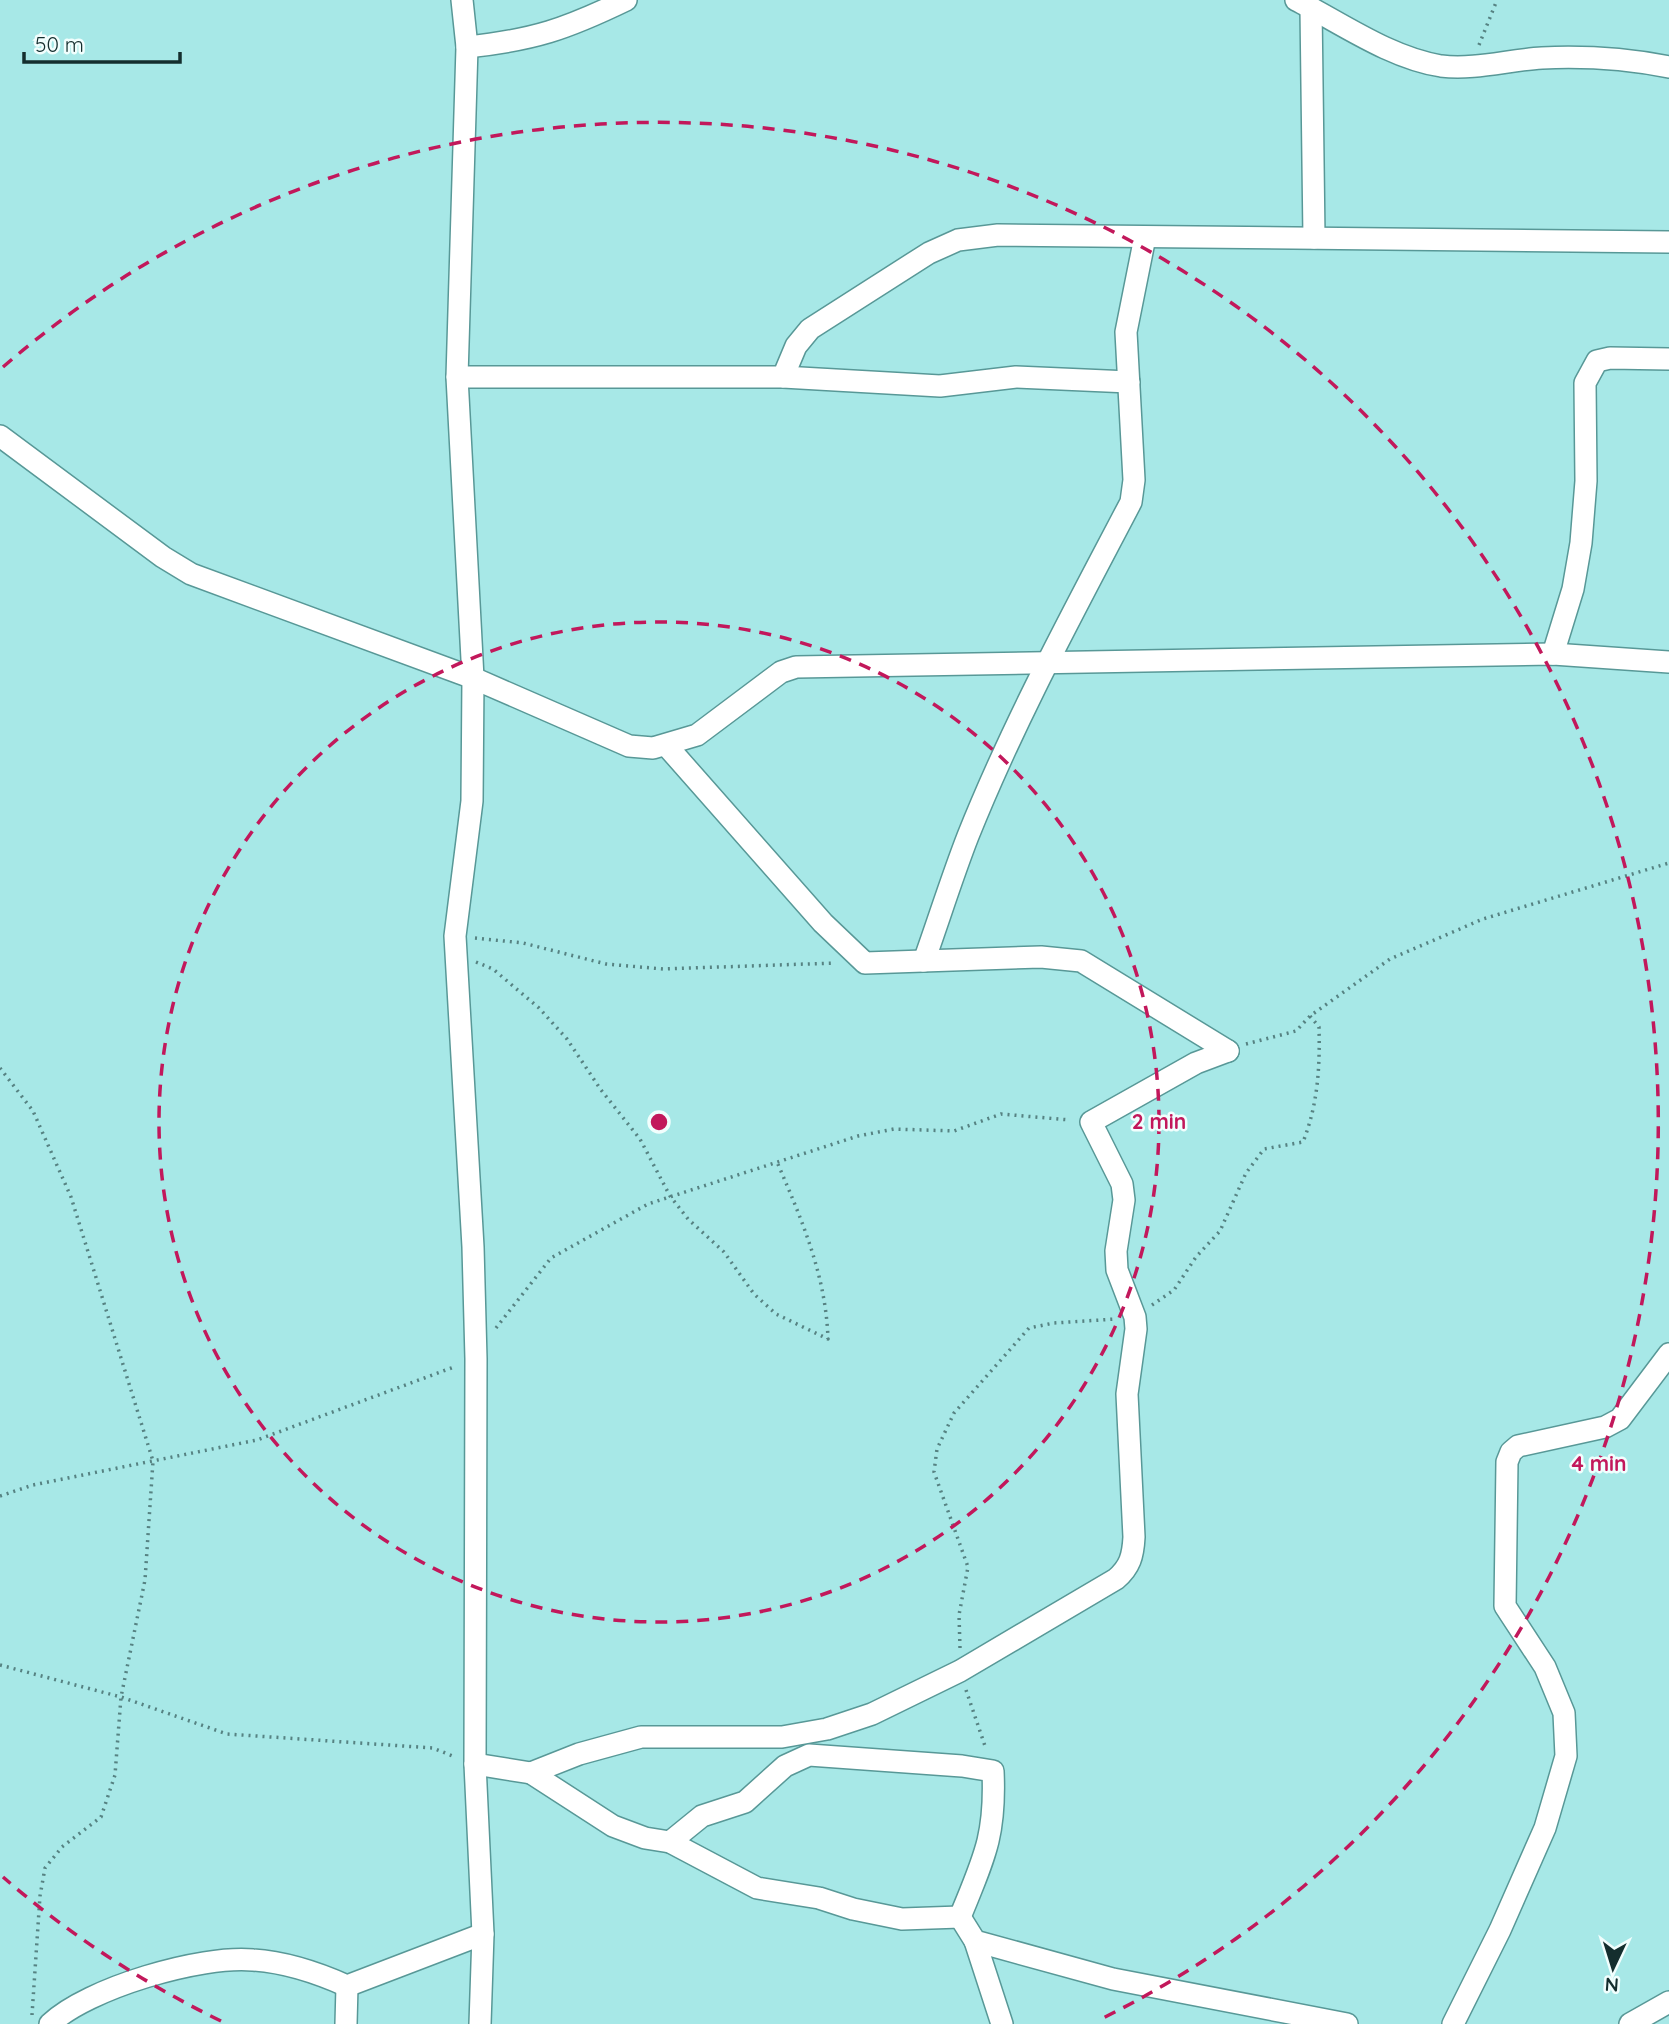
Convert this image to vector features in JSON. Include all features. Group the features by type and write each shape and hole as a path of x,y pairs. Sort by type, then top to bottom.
{"street":[{"path":"462,0 467,47 457,377 473,678 472,801 455,936 473,1247 476,1359 475,1764 483,1934 480,2024"},
{"path":"467,47 520,41 552,33 626,0"},
{"path":"1314,238 1303,4 1402,54 1440,66 1471,67 1541,58 1643,62 1669,66"},
{"path":"783,377 796,346 810,329 929,253 958,240 998,235 1669,242"},
{"path":"924,961 968,837 1049,662 1131,502 1134,480 1128,312 1145,237"},
{"path":"1553,654 1573,589 1581,543 1586,481 1585,383 1597,361 1610,358 1669,359"},
{"path":"457,377 783,377 940,386 1016,377 1129,382"},
{"path":"0,436 163,557 191,574 473,678 642,750 666,746 697,735 781,672 796,667 1553,654 1669,662"},
{"path":"666,746 823,923 865,963 1041,957 1081,961 1228,1051"},
{"path":"531,1773 579,1754 641,1737 782,1737 827,1729 872,1714 960,1671 1127,1570 1133,1557 1134,1538 1127,1394 1135,1347 1135,1317 1117,1270 1116,1251 1124,1200 1122,1184 1091,1122 1177,1073 1228,1051"},
{"path":"1453,2024 1500,1930 1545,1828 1566,1756 1564,1713 1550,1679 1506,1606 1507,1462 1511,1452 1518,1446 1605,1427 1620,1419 1669,1354"},
{"path":"670,1842 702,1816 745,1802 785,1766 809,1755 962,1766 993,1771 995,1811 990,1843 960,1917"},
{"path":"475,1764 531,1773 613,1826 645,1838 670,1842 757,1888 819,1898 875,1915 902,1919 960,1917"},
{"path":"960,1917 975,1941 1002,2024"},
{"path":"50,2024 62,2012 122,1983 194,1966 252,1959 317,1973 347,1986 483,1934"},
{"path":"975,1941 1113,1979 1347,2024"},
{"path":"346,2024 347,1986"},
{"path":"1630,2024 1669,2002"}],"path":[{"path":"1471,67 1497,0"},
{"path":"1228,1051 1296,1031 1310,1016 1390,959 1483,919 1669,863"},
{"path":"455,936 523,943 606,964 663,969 865,963"},
{"path":"457,959 486,963 539,1008 567,1039 601,1090 640,1139 670,1196 688,1220 724,1252 754,1294 776,1314 812,1334 828,1339 827,1305 812,1245 776,1162"},
{"path":"993,1771 960,1671 959,1615 968,1567 934,1472 936,1449 954,1413 1029,1328 1054,1323 1135,1317 1174,1290 1196,1257 1220,1231 1246,1173 1264,1149 1303,1142 1312,1119 1320,1060 1320,1027 1310,1016"},
{"path":"0,1068 33,1111 71,1197 153,1461 145,1580 121,1697 115,1774 101,1816 62,1847 45,1868 40,1896 31,2024"},
{"path":"495,1329 551,1258 648,1203 858,1136 894,1129 954,1131 1001,1114 1091,1122"},
{"path":"0,1496 33,1485 257,1440 476,1359"},
{"path":"0,1665 121,1697 227,1734 433,1748 475,1764"}]}
